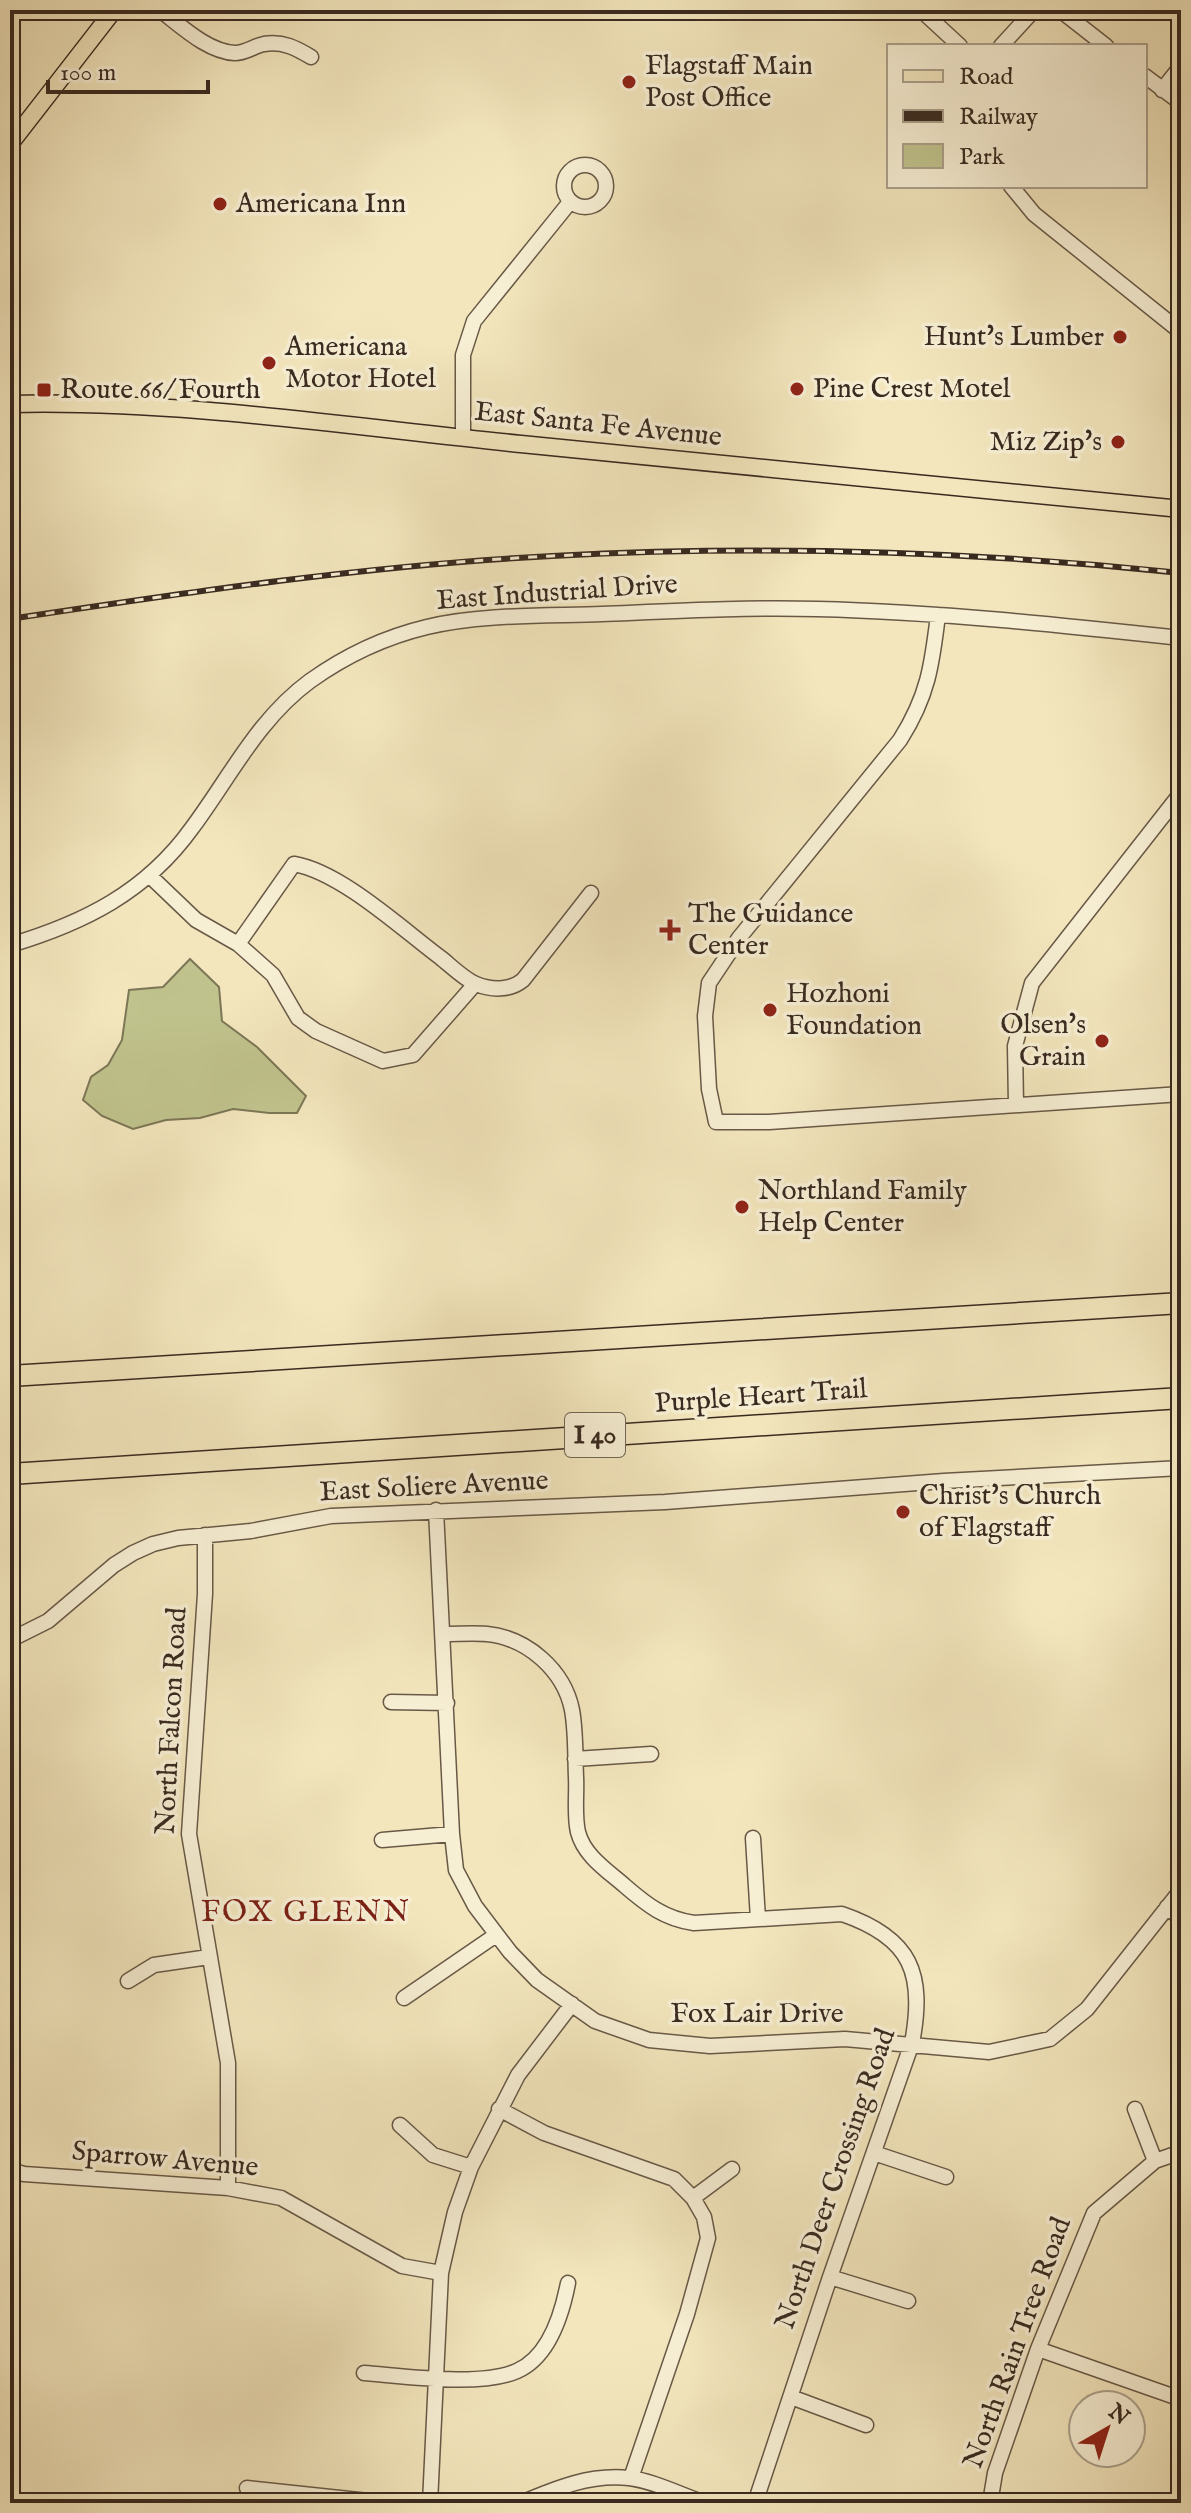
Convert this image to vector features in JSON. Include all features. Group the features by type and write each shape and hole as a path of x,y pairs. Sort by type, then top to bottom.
{"highway":[{"path":"10,1376 1181,1303"},
{"name":"Purple Heart Trail","path":"10,1474 1181,1398"}],"main road":[{"path":"10,144 114,10"},
{"name":"East Santa Fe Avenue","path":"10,404 195,411 1181,509"}],"street":[{"path":"160,10 213,47 233,53 263,44 290,45 311,57"},
{"path":"1003,44 1034,10"},
{"path":"1060,10 1103,44"},
{"path":"927,12 958,44"},
{"path":"1162,90 1181,66"},
{"path":"1147,78 1181,103"},
{"path":"1013,188 1034,214 1181,332"},
{"path":"463,438 463,355 474,321 570,202"},
{"name":"East Industrial Drive","path":"10,945 65,927 111,903 150,876 192,828 252,739 307,683 339,662 398,635 428,626 458,621 610,613 816,609 938,615 1181,638"},
{"path":"938,615 924,696 900,740 739,938 709,983 705,1016 709,1089 716,1122 769,1122 1181,1094"},
{"path":"1016,1105 1015,1046 1032,983 1181,793"},
{"path":"238,944 294,864 310,867 363,899 475,984 505,989 515,987 591,893"},
{"path":"150,876 196,920 238,944 273,975 298,1018 316,1031 383,1061 413,1055 475,984"},
{"name":"East Soliere Avenue","path":"10,1640 48,1621 114,1565 153,1544 331,1516 665,1502 944,1481 1181,1468"},
{"name":"Fox Lair Drive","path":"436,1510 456,1870 475,1906 496,1935 537,1980 595,2021 649,2040 710,2046 815,2039 912,2043 989,2052 1050,2039 1087,2009 1181,1890"},
{"name":"North Falcon Road","path":"205,1535 205,1594 189,1834 228,2063 228,2188"},
{"name":"North Deer Crossing Road","path":"444,1634 488,1634 507,1638 523,1645 552,1669 572,1709 578,1832 589,1855 660,1914 677,1921 694,1923 842,1914 864,1921 884,1933 908,1960 915,1978 918,2009 912,2043 755,2503"},
{"path":"391,1702 447,1703"},
{"path":"575,1759 651,1754"},
{"path":"382,1840 452,1834"},
{"path":"753,1838 758,1919"},
{"path":"1167,1907 1181,1919"},
{"path":"404,1998 496,1935"},
{"path":"128,1981 154,1965 209,1957"},
{"path":"430,2503 441,2273 455,2212 471,2167 518,2075 572,2004"},
{"path":"499,2109 544,2133 674,2179 693,2198 704,2217 708,2238 687,2314 631,2478"},
{"path":"1135,2109 1155,2161"},
{"path":"400,2125 433,2155 471,2167"},
{"name":"North Rain Tree Road","path":"990,2503 995,2473 1038,2349 1094,2213 1155,2161 1181,2152"},
{"path":"874,2153 946,2177"},
{"path":"693,2198 732,2169"},
{"name":"Sparrow Avenue","path":"10,2170 24,2174 228,2188 281,2198 402,2266 441,2273"},
{"path":"830,2277 908,2301"},
{"path":"364,2373 492,2378 517,2371 531,2363 546,2344 563,2307 568,2283"},
{"path":"1038,2349 1181,2399"},
{"path":"791,2397 866,2425"},
{"path":"521,2503 540,2499 564,2484 602,2478 631,2478 705,2503"},
{"path":"247,2488 387,2503"}],"green space":[{"path":"190,959 219,987 222,1021 257,1047 306,1096 297,1113 233,1109 133,1129 102,1116 83,1100 91,1077 108,1065 122,1040 129,990 163,987"}],"railway":[{"path":"10,619 348,573 552,556 709,551 867,552 1024,560 1181,573"}],"place":[{"name":"Flagstaff Main Post Office","path":"629,82"},
{"name":"Americana Inn","path":"220,204"},
{"name":"Hunt's Lumber","path":"1120,337"},
{"name":"Americana Motor Hotel","path":"269,363"},
{"name":"Pine Crest Motel","path":"797,389"},
{"name":"Route 66/ Fourth","path":"44,390"},
{"name":"Miz Zip's","path":"1118,442"},
{"name":"The Guidance Center","path":"670,930"},
{"name":"Hozhoni Foundation","path":"770,1010"},
{"name":"Olsen's Grain","path":"1102,1041"},
{"name":"Northland Family Help Center","path":"742,1207"},
{"name":"Christ's Church of Flagstaff","path":"903,1512"}],"district":[{"name":"FOX GLENN","path":"306,1913"}]}
